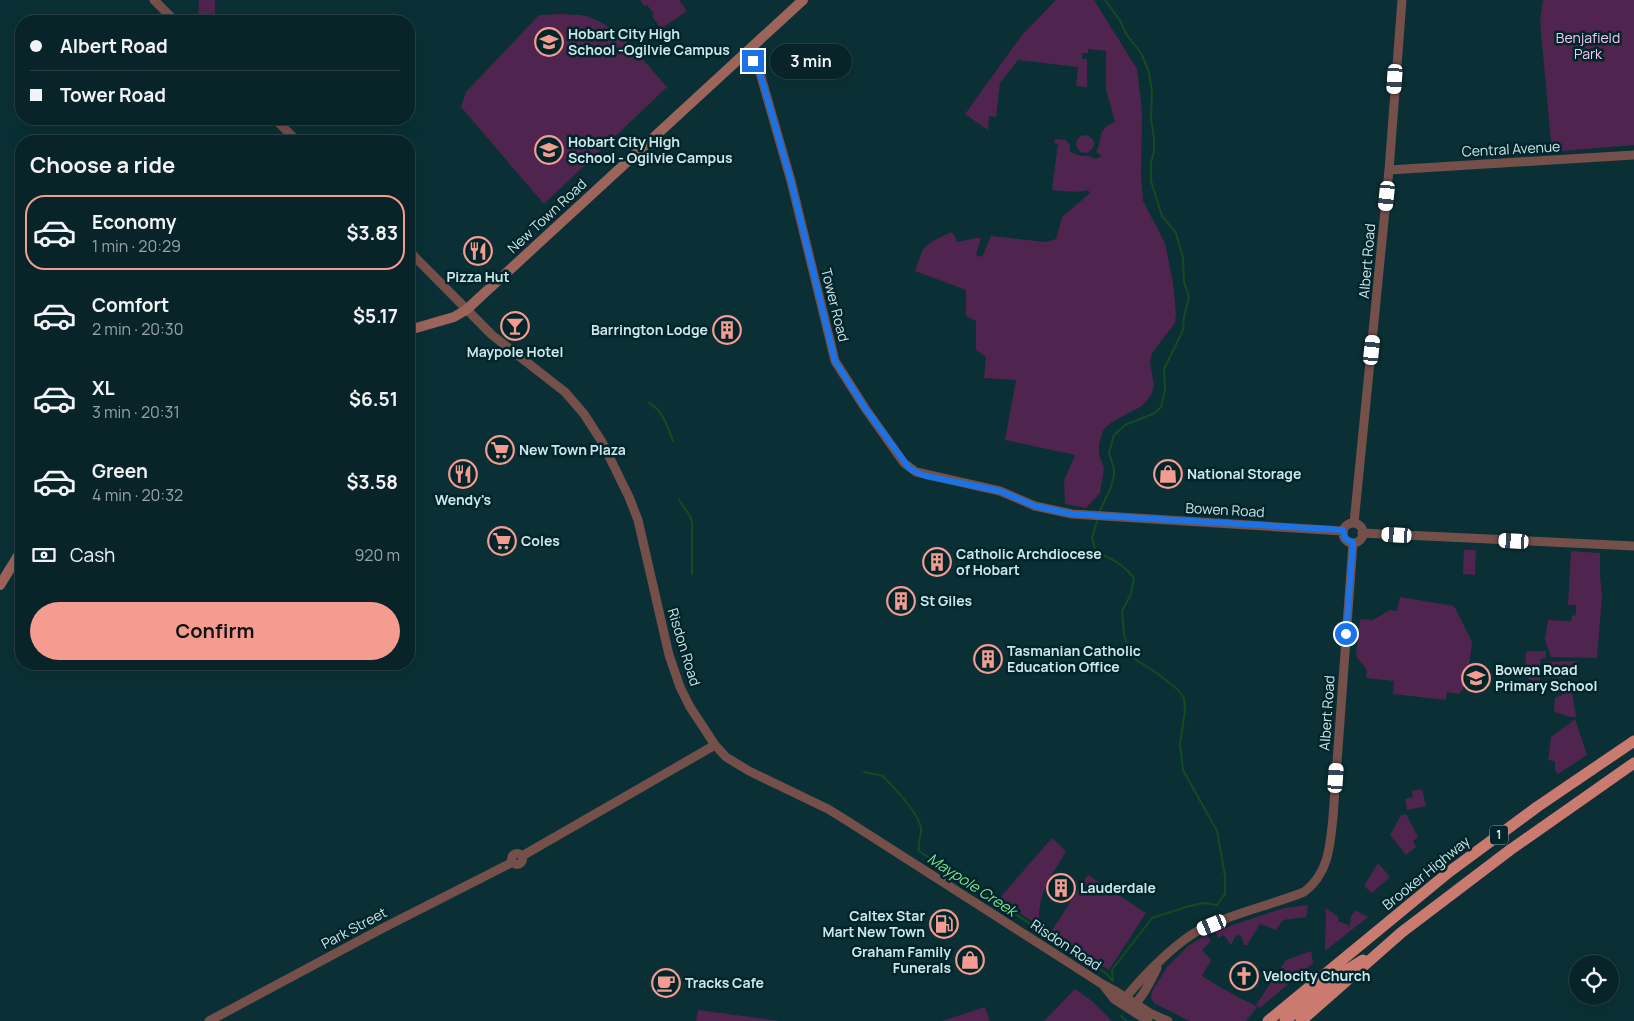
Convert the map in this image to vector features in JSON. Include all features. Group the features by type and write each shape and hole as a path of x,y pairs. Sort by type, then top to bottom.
{"highway":[{"name":"Brooker Highway","path":"1268,1021 1450,872 1536,807 1634,740"},
{"name":"1","path":"1301,1021 1380,951 1510,850 1634,763"},
{"path":"1285,1021 1339,974 1380,951"}],"main road":[{"name":"New Town Road","path":"415,328 454,317 466,310 803,0"},
{"path":"0,585 15,561"}],"street":[{"path":"154,0 169,15"},
{"name":"Albert Road","path":"1354,523 1389,170 1402,0"},
{"name":"Tower Road","path":"744,54 753,61 760,73 791,181 835,361 904,463 916,472 1000,491 1044,509 1105,517"},
{"path":"281,125 291,135"},
{"name":"Central Avenue","path":"1389,170 1634,155"},
{"name":"Risdon Road","path":"415,257 492,335 565,392 584,414 602,442 638,520 674,672 690,708 715,745 726,757 744,768 817,803 849,822 1102,984 1126,997 1131,1006"},
{"name":"Bowen Road","path":"1105,517 1343,530"},
{"path":"1354,523 1359,526 1362,533 1358,541 1353,542 1345,539 1343,530 1346,526 1354,523"},
{"path":"1362,533 1634,546"},
{"name":"Albert Road","path":"1131,1006 1152,978 1163,957 1185,939 1202,929 1304,892 1313,885 1322,873 1328,858 1333,818 1353,542"},
{"name":"Park Street","path":"209,1021 512,862 520,864 522,856 715,745"},
{"name":"Albert Road","path":"1126,997 1159,963"},
{"name":"Risdon Road","path":"1102,984 1114,999 1131,1006 1149,1017 1168,1021"}],"green space":[{"path":"199,0 215,0 215,15 198,15"},
{"path":"640,0 679,0 687,11 661,29 652,16 654,14"},
{"path":"1056,0 1094,0 1137,69 1142,111 1141,177 1143,201 1165,243 1173,283 1176,313 1175,323 1152,353 1150,362 1154,386 1151,395 1142,406 1112,422 1103,430 1099,445 1099,455 1104,468 1100,493 1086,508 1065,504 1064,481 1075,455 1005,440 1016,380 984,378 986,357 976,350 976,321 966,316 966,290 915,271 923,249 933,241 951,232 957,242 981,238 976,255 982,257 991,236 1046,242 1056,239 1062,217 1090,193 1088,190 1076,192 1052,190 1058,144 1054,143 1055,139 1066,140 1070,145 1070,152 1095,159 1102,156 1096,152 1102,131 1115,122 1106,89 1106,51 1088,49 1088,53 1082,53 1082,59 1087,59 1087,87 1076,86 1078,67 1018,60 1000,83 996,117 989,116 988,130 965,114 1022,35"},
{"name":"Benjafield Park","path":"1543,0 1634,0 1634,145 1552,152 1540,22"},
{"path":"562,14 589,17 612,29 632,47 667,87 544,204 461,107 466,92 539,15"},
{"path":"1085,135 1091,138 1094,144 1091,150 1085,153 1079,150 1076,144 1079,138"},
{"path":"1464,550 1476,550 1475,575 1463,574"},
{"path":"1571,551 1600,553 1602,596 1597,658 1551,657 1545,639 1548,620 1571,621 1572,616 1576,615 1576,605 1568,605"},
{"path":"1400,597 1454,606 1472,642 1467,683 1459,694 1447,692 1446,700 1393,694 1394,681 1366,678 1367,670 1356,656 1360,619 1373,620 1390,610 1397,611"},
{"path":"1529,651 1546,651 1546,658 1540,659 1540,684 1527,678 1527,671 1525,669 1526,653"},
{"path":"1577,661 1577,678 1544,678 1544,662"},
{"path":"1572,692 1576,717 1554,712 1555,698"},
{"path":"1575,719 1587,755 1558,774 1555,770 1555,761 1548,760 1551,737"},
{"path":"1422,789 1426,806 1407,810 1405,799 1413,797 1412,791"},
{"path":"1406,814 1418,837 1413,841 1416,847 1406,855 1390,835 1401,815"},
{"path":"1052,838 1066,851 1042,896 1039,915 1040,926 998,900"},
{"path":"1378,863 1390,877 1372,893 1364,886"},
{"path":"1088,875 1146,913 1109,970 1051,932"},
{"path":"1308,905 1306,917 1283,920 1276,930 1260,924 1247,945 1244,945 1241,936 1236,935 1231,945 1224,935 1218,938 1215,931 1284,908"},
{"path":"1326,908 1338,917 1338,921 1348,925 1349,928 1350,919 1355,910 1368,917 1325,951"},
{"path":"1207,934 1211,941 1202,950 1211,960 1202,976 1257,1007 1246,1021 1189,1021 1154,1003 1151,998 1152,991 1167,967 1188,946"},
{"path":"1311,951 1313,963 1260,1008 1256,1005 1286,960"},
{"path":"1075,989 1092,1001 1112,1021 1044,1021"},
{"path":"985,1007 990,1021 942,1021"},
{"path":"698,1010 780,1021 696,1021"}],"waterway":[{"path":"1099,513 1111,487 1114,475 1109,453 1114,435 1125,425 1155,413 1161,407 1165,390 1164,369 1183,330 1189,297 1184,282 1183,258 1176,233 1162,216 1151,181 1154,138 1151,119 1152,92 1149,72 1141,53 1105,0"},
{"name":"Maypole Creek","path":"649,403 658,410 667,425 673,441"},
{"name":"Maypole Creek","path":"679,500 690,516 692,523 692,574"},
{"path":"1098,518 1092,538 1096,552 1117,562 1134,578 1131,594 1122,611 1124,634 1129,652 1135,659 1177,689 1184,698 1185,711 1180,744 1183,770 1217,831 1225,876 1225,894 1217,905 1203,903 1152,918 1112,970 1113,981"},
{"name":"Maypole Creek","path":"864,772 883,776 916,815 921,828 919,851 1107,974 1113,981"},
{"path":"1121,1016 1127,1021"}],"place":[{"name":"Hobart City High School -Ogilvie Campus","path":"549,42"},
{"name":"Hobart City High School - Ogilvie Campus","path":"549,150"},
{"name":"Pizza Hut","path":"478,251"},
{"name":"Maypole Hotel","path":"515,326"},
{"name":"Barrington Lodge","path":"727,330"},
{"name":"New Town Plaza","path":"500,450"},
{"name":"Wendy's","path":"463,474"},
{"name":"National Storage","path":"1168,474"},
{"name":"Coles","path":"502,541"},
{"name":"Catholic Archdiocese of Hobart","path":"937,562"},
{"name":"St Giles","path":"901,601"},
{"name":"Tasmanian Catholic Education Office","path":"988,659"},
{"name":"Bowen Road Primary School","path":"1476,678"},
{"name":"Lauderdale","path":"1061,888"},
{"name":"Caltex Star Mart New Town","path":"944,924"},
{"name":"Graham Family Funerals","path":"970,960"},
{"name":"Velocity Church","path":"1244,976"},
{"name":"Tracks Cafe","path":"666,983"}],"route":[{"path":"753,61 760,73 791,181 835,361 865,408 909,468 926,476 1000,491 1044,509 1072,514 1343,530 1345,539 1353,542 1346,634"}]}
